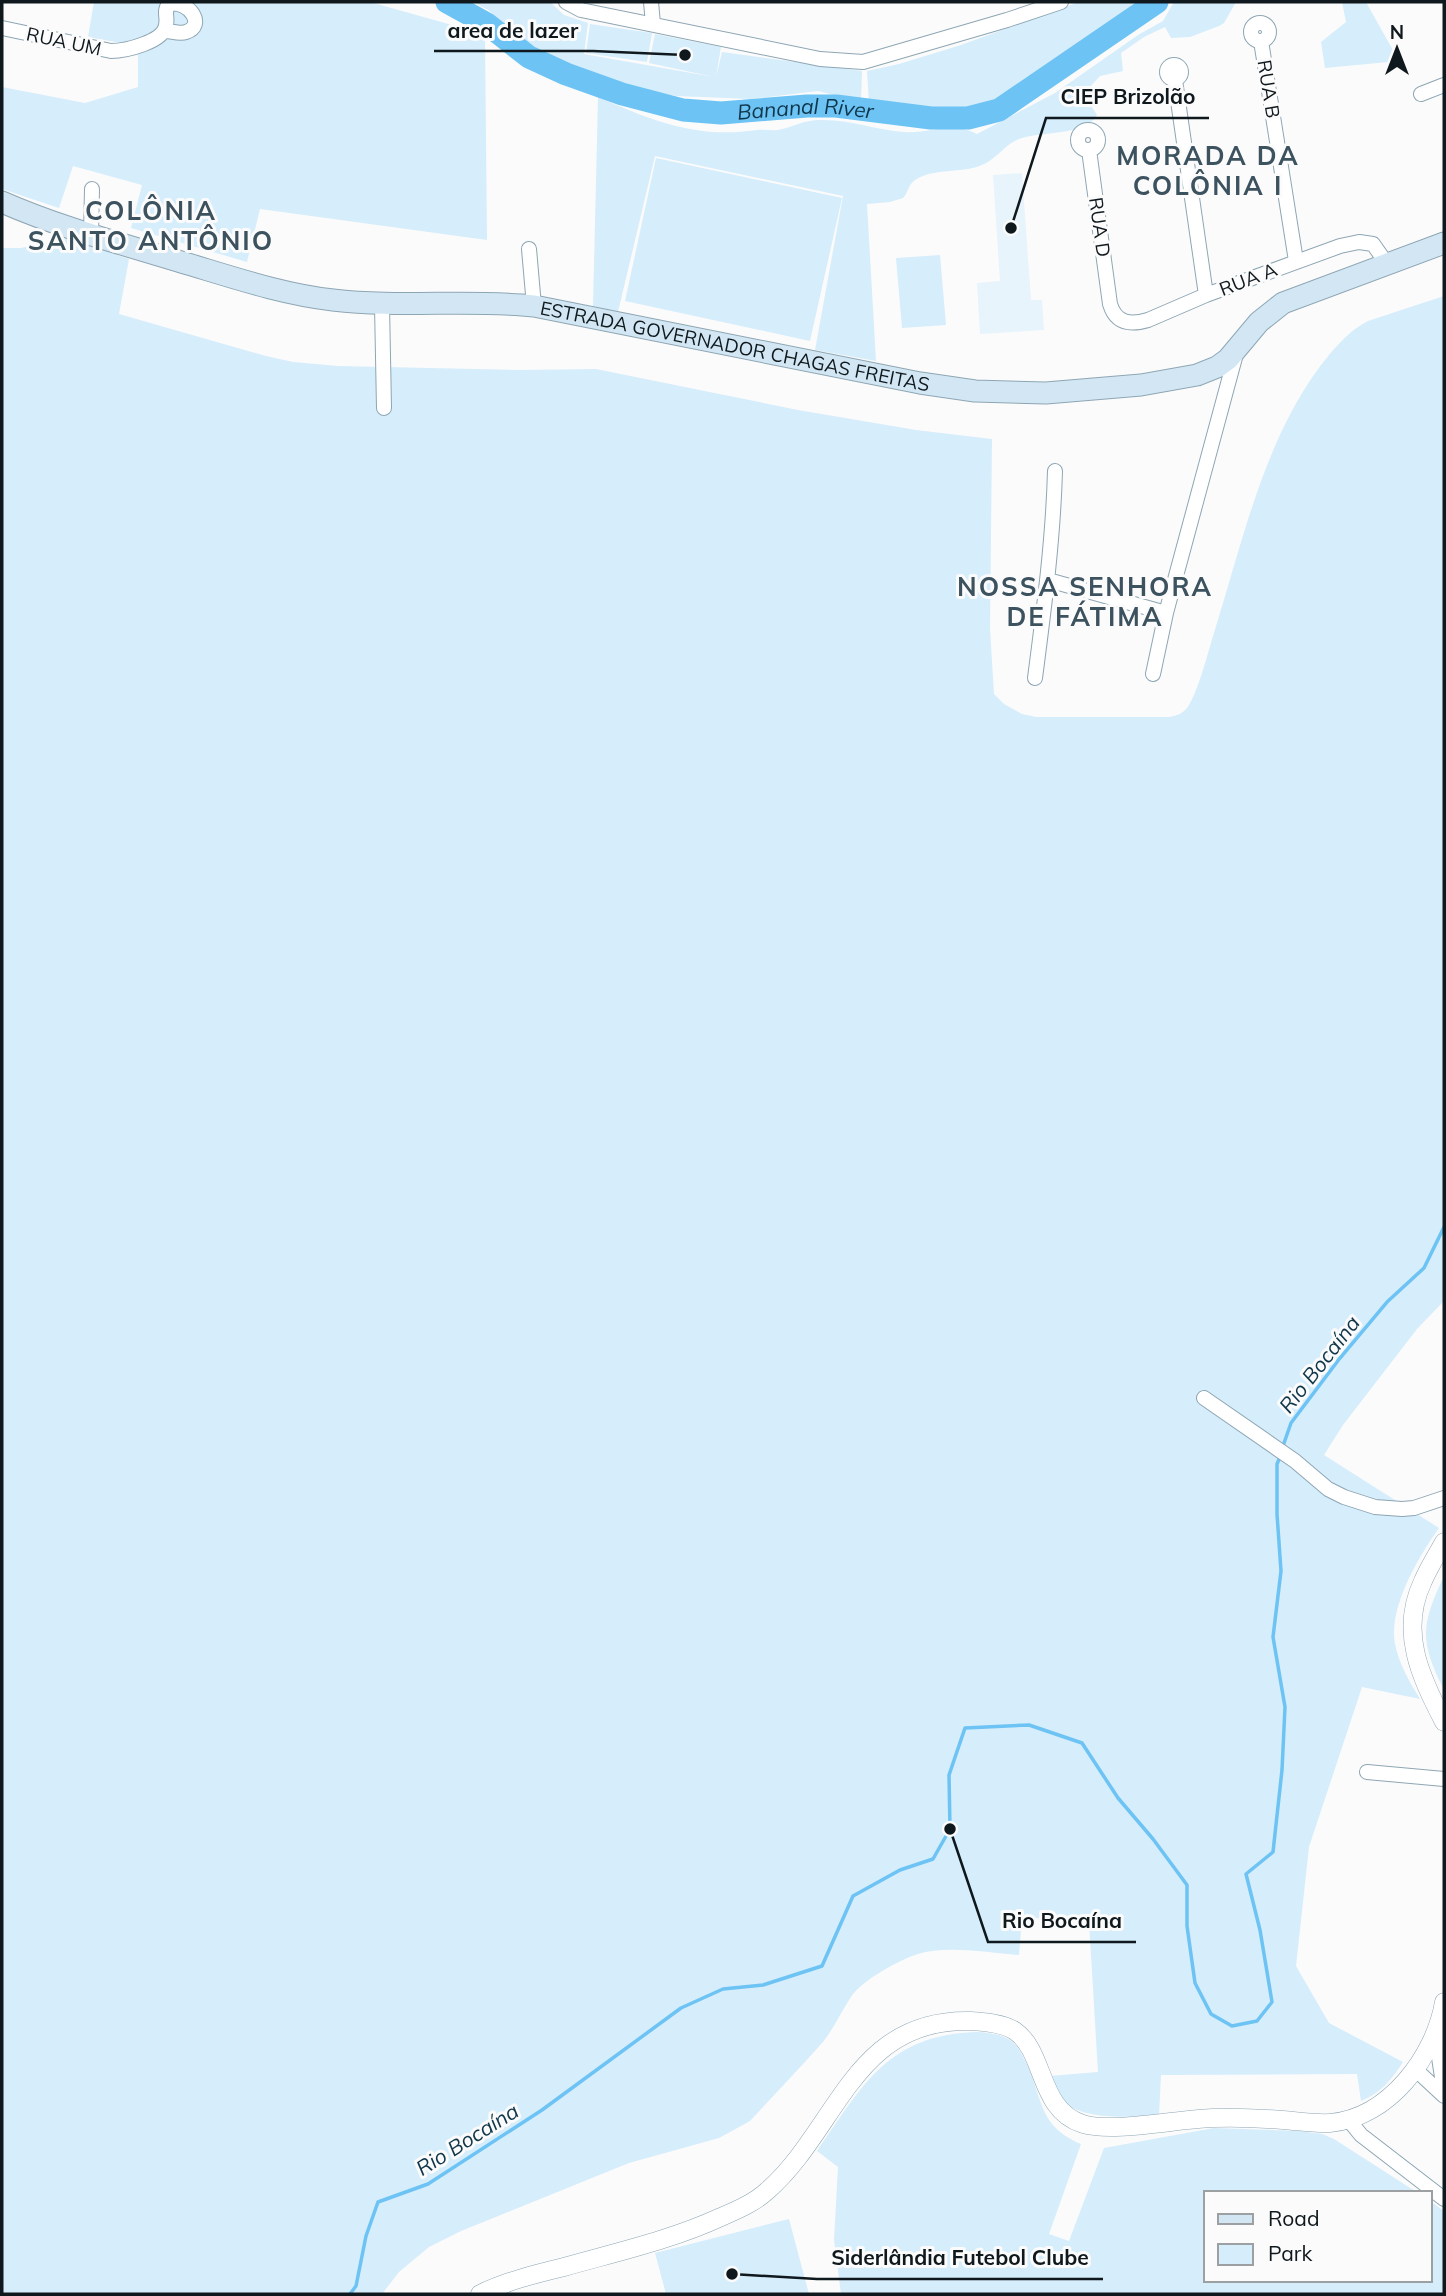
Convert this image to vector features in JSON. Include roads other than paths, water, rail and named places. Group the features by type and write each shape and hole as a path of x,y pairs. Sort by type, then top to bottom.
{"main road":[{"name":"ESTRADA GOVERNADOR CHAGAS FREITAS","path":"2,202 91,234 283,292 382,304 534,306 920,383 998,392 1046,393 1141,385 1185,378 1217,367 1228,359 1265,317 1283,303 1444,243"}],"street":[{"path":"566,2 581,10 820,59 863,62 1061,2"},
{"path":"651,2 653,24"},
{"name":"RUA UM","path":"2,28 118,51 136,48 164,31"},
{"name":"RUA B","path":"1261,41 1296,261"},
{"path":"1175,80 1206,295"},
{"path":"1421,94 1444,85"},
{"name":"RUA D","path":"1089,150 1111,304"},
{"path":"91,234 92,189"},
{"name":"RUA A","path":"1111,304 1115,316 1127,323 1149,320 1296,261 1340,246 1363,242 1376,247 1387,264"},
{"path":"529,249 534,306"},
{"path":"382,304 384,408"},
{"path":"1153,674 1166,613 1239,346"},
{"path":"1035,678 1048,580 1055,471"},
{"path":"1048,580 1166,613"},
{"path":"1204,1398 1296,1461 1328,1489 1344,1497 1375,1507 1414,1508 1444,1498"},
{"path":"1444,1542 1422,1581 1414,1605 1411,1627 1414,1652 1444,1722"},
{"path":"1367,1772 1444,1779"},
{"path":"1444,2002 1438,2051 1444,2090"},
{"path":"480,2294 513,2280 668,2238 754,2202 795,2162 867,2062 904,2035 930,2026 983,2022 1015,2031 1028,2047 1054,2102 1068,2116 1084,2124 1114,2126 1235,2117 1324,2123 1348,2119 1381,2102 1415,2069 1430,2047 1441,2020"},
{"path":"1415,2069 1444,2096"},
{"path":"1348,2119 1369,2142 1444,2199"}],"waterway":[{"name":"Bananal River","path":"447,2 487,24 529,57 566,74 622,94 683,110 721,113 836,106 931,118 968,118 999,110 1157,2"},
{"name":"Rio Bocaína","path":"1283,1446 1291,1423 1340,1358 1387,1302 1424,1268 1444,1227"},
{"name":"Rio Bocaína","path":"350,2294 356,2286 366,2236 378,2202 428,2184 542,2110 681,2008 723,1989 763,1985 822,1966 853,1896 900,1870 933,1859 950,1829 949,1775 965,1728 1029,1725 1082,1743 1118,1798 1187,1885 1187,1926 1195,1983 1211,2014 1232,2026 1257,2021 1272,2002 1260,1930 1246,1874 1273,1852 1282,1770 1285,1707 1273,1637 1281,1571 1277,1514 1277,1464 1280,1457"}],"place":[{"name":"area de lazer","path":"685,55"},
{"name":"CIEP Brizolão","path":"1011,228"},
{"name":"Rio Bocaína","path":"950,1829"},
{"name":"Siderlândia Futebol Clube","path":"732,2274"}],"district":[{"name":"MORADA DA COLÔNIA I","path":"1208,170"},
{"name":"COLÔNIA SANTO ANTÔNIO","path":"151,225"},
{"name":"NOSSA SENHORA DE FÁTIMA","path":"1085,601"}]}
